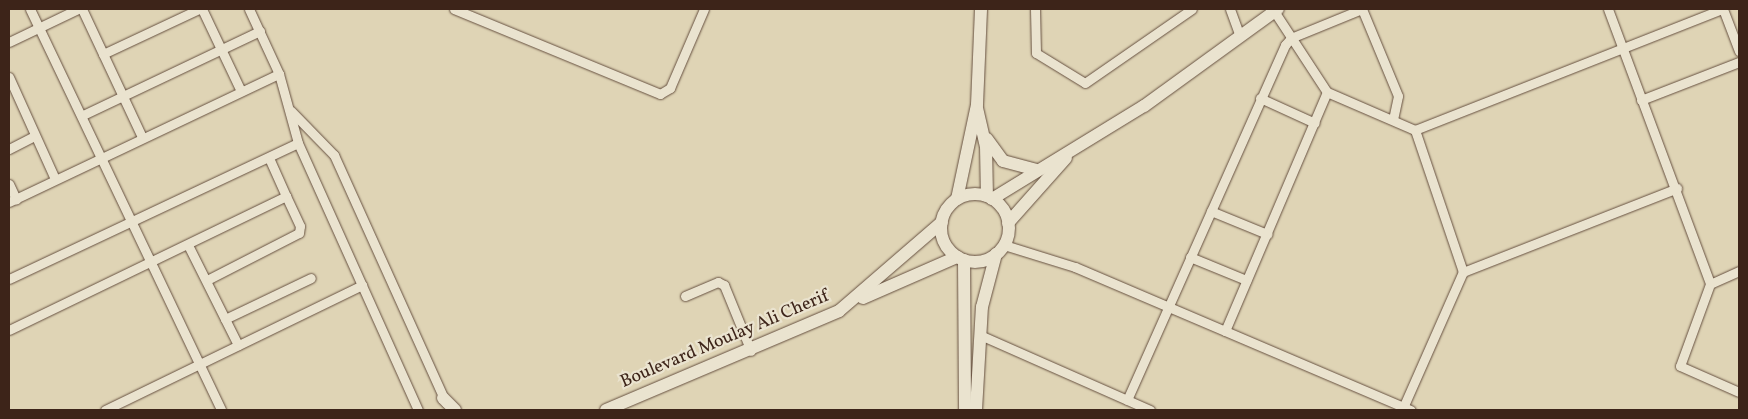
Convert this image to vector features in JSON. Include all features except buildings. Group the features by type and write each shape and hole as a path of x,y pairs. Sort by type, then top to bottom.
{"main road":[{"path":"981,9 976,105 957,199 942,222 945,244 961,259 980,262 1000,250"},
{"path":"957,199 990,198 1036,170 1067,156 1276,10"},
{"path":"976,105 984,135 990,198 1008,223"},
{"path":"984,135 1003,161 1036,170"},
{"path":"976,410 980,335 986,285 1008,223 1067,156"},
{"name":"Boulevard Moulay Ali Cherif","path":"856,300 942,222"},
{"path":"961,259 965,410"},
{"name":"Boulevard Moulay Ali Cherif","path":"606,410 751,351 856,300 909,281 961,259"},
{"path":"443,398 455,410"}],"street":[{"path":"30,9 83,115 150,265 221,410"},
{"path":"9,42 78,9"},
{"path":"82,9 142,137"},
{"path":"103,54 201,9 241,91"},
{"path":"249,9 279,74 291,111 298,143 418,410"},
{"path":"454,9 660,94 670,88 704,9"},
{"path":"1035,9 1036,53 1085,83 1192,9"},
{"path":"1230,9 1240,36"},
{"path":"1127,400 1260,98 1291,38 1362,9 1398,96 1393,119"},
{"path":"1608,9 1641,100 1677,188 1710,284 1680,366 1739,392"},
{"path":"1414,130 1722,9 1739,51"},
{"path":"1000,250 1075,267 1405,409 1463,272 1414,130 1393,119 1327,92 1291,38 1276,10"},
{"path":"83,115 260,32"},
{"path":"1641,100 1739,62"},
{"path":"9,184 12,201 102,156 279,74"},
{"path":"9,77 55,179"},
{"path":"1225,331 1327,92"},
{"path":"1260,98 1315,123"},
{"path":"291,111 334,155 449,410"},
{"path":"9,149 36,136"},
{"path":"9,280 298,143"},
{"path":"207,280 299,233 300,226 269,158"},
{"path":"1463,272 1677,188"},
{"path":"9,330 150,265 286,196"},
{"path":"1211,211 1267,234"},
{"path":"188,245 238,345"},
{"path":"1190,257 1246,280"},
{"path":"1710,284 1739,271"},
{"path":"225,319 311,278"},
{"path":"685,296 718,282 724,285 751,351"},
{"path":"105,410 362,285"},
{"path":"980,335 1150,410"}]}
